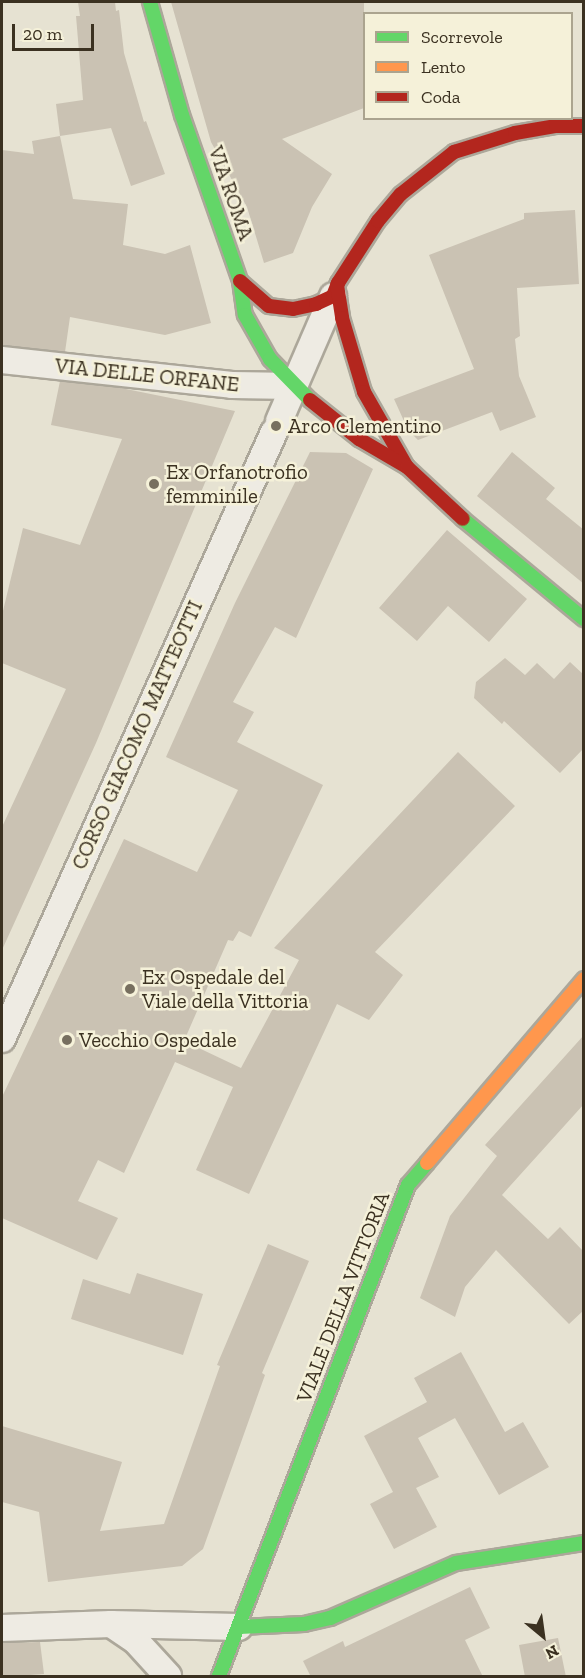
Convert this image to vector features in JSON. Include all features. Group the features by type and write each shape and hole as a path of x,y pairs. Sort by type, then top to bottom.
{"main road":[{"name":"VIA ROMA","path":"150,2 182,115 240,281 245,315 250,329 270,359 294,386 359,440 407,467"},
{"path":"240,281 269,306 280,309 316,304 335,291 378,221 401,194 454,152 515,133 556,126 584,126"},
{"path":"335,291 364,392 407,467 460,517 584,619"},
{"name":"VIALE DELLA VITTORIA","path":"219,1677 408,1185 584,980"},
{"path":"239,1627 304,1624 330,1618 456,1563 584,1543"}],"street":[{"name":"CORSO GIACOMO MATTEOTTI","path":"2,1039 335,291"},
{"name":"VIA DELLE ORFANE","path":"2,360 232,385 294,386"},
{"path":"111,1624 135,1640 168,1677"},
{"path":"2,1628 111,1624 239,1627"}],"building":[{"path":"78,2 115,2 116,11 119,10 124,53 144,122 146,121 165,174 131,186 111,128 60,136 56,104 83,100 76,16 80,16"},
{"path":"171,2 364,2 363,108 282,139 332,174 312,207 293,253 264,263 247,207 211,142"},
{"path":"60,136 73,199 128,204 123,245 165,254 190,245 211,323 165,335 70,317 65,352 2,345 2,150 34,154 32,141"},
{"path":"575,210 579,284 517,288 520,336 515,339 519,376 536,417 500,431 492,412 418,440 408,430 394,399 474,369 429,255 524,219 524,213"},
{"path":"60,381 116,387 235,411 96,743 2,950 2,827 66,689 2,663 2,615 23,528 80,545 122,439 51,425"},
{"name":"Ex Ospedale del Viale della Vittoria","path":"310,452 346,453 373,469 296,638 275,627 233,702 254,712 237,742 323,785 251,937 239,931 233,941 228,940 184,1041 241,1068 299,960 274,948 458,752 515,806 375,952 403,975 369,1020 337,1004 249,1194 196,1170 233,1087 175,1062 124,1173 98,1160 78,1201 118,1218 97,1260 2,1218 2,1097 124,839 197,872 238,790 166,757 235,603"},
{"path":"512,452 555,488 546,499 584,530 584,584 477,496"},
{"path":"447,530 527,599 489,642 448,606 417,641 379,608"},
{"path":"505,658 525,675 537,663 554,679 570,662 584,675 584,748 560,773 504,721 502,724 474,698 476,682"},
{"path":"584,1035 584,1104 502,1195 548,1239 560,1227 584,1252 584,1310 569,1324 496,1250 465,1287 455,1317 420,1298 450,1216 497,1156 485,1145"},
{"path":"268,1244 309,1261 262,1373 265,1375 203,1549 182,1566 48,1582 39,1512 2,1502 2,1426 122,1462 100,1531 164,1524 220,1366 217,1365"},
{"path":"137,1273 203,1294 183,1355 71,1319 83,1279 130,1294"},
{"path":"461,1352 505,1432 523,1422 549,1467 499,1495 455,1418 418,1438 439,1477 416,1488 437,1527 394,1549 370,1504 393,1492 364,1436 427,1402 414,1378"},
{"path":"470,1587 490,1628 465,1640 483,1677 311,1677 303,1661 343,1641 345,1647"},
{"path":"558,1638 566,1677 525,1677 519,1645"},
{"path":"40,1642 44,1674 2,1677 2,1643"}],"traffic: fast":[{"path":"150,2 182,115 240,281 245,315 270,359 310,400"},
{"path":"463,519 584,619"},
{"path":"219,1676 408,1185 427,1163"},
{"path":"239,1627 304,1624 330,1618 456,1563 584,1543"}],"traffic: slow":[{"path":"427,1163 584,979"}],"traffic: jam":[{"path":"240,281 269,306 293,309 316,304 333,296 338,283 378,221 401,194 454,152 515,133 556,126 584,126"},
{"path":"337,285 342,318 364,392 407,467"},
{"path":"310,400 359,439 407,467 463,519"}],"place":[{"name":"Arco Clementino","path":"276,426"},
{"name":"Ex Orfanotrofio femminile","path":"154,484"},
{"name":"Ex Ospedale del Viale della Vittoria","path":"130,989"},
{"name":"Vecchio Ospedale","path":"67,1040"}]}
